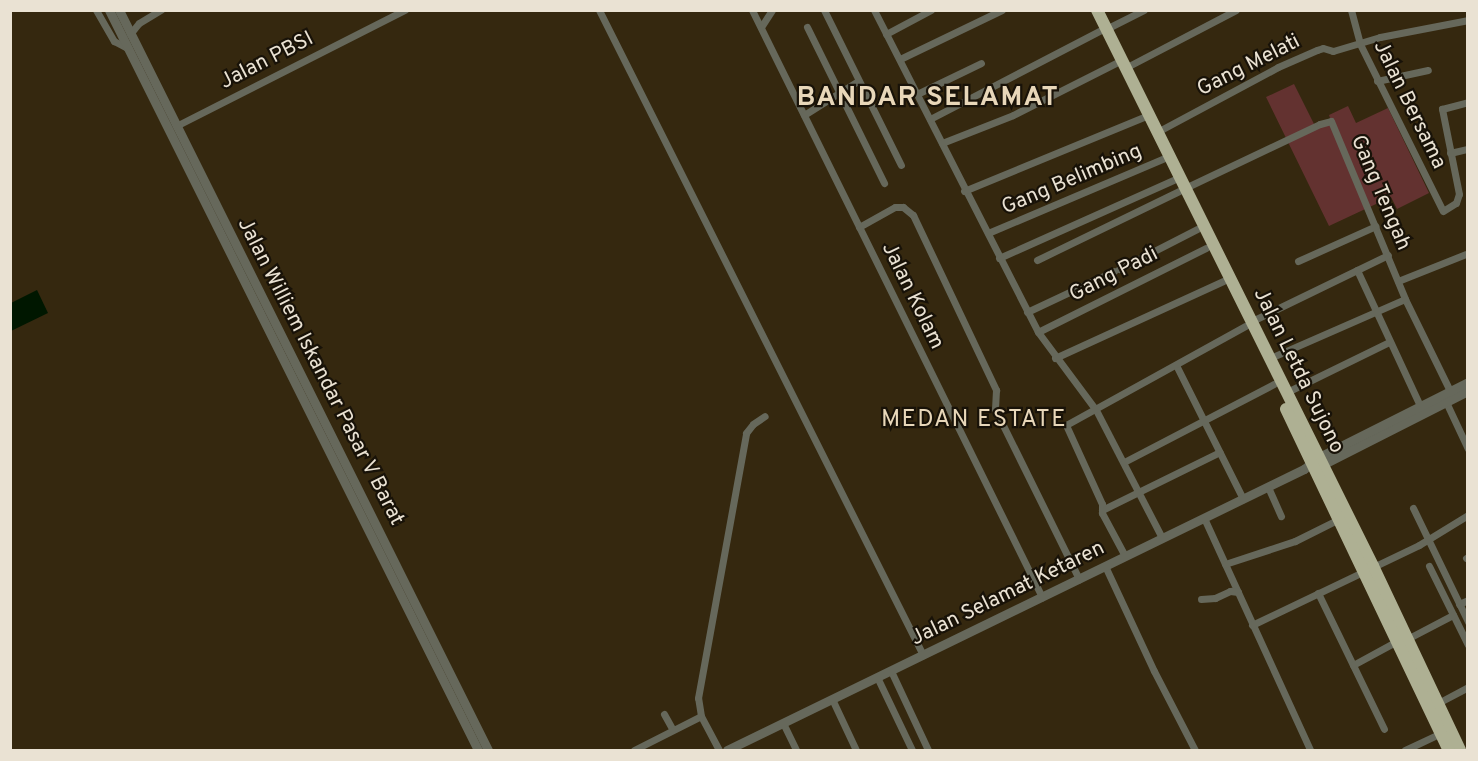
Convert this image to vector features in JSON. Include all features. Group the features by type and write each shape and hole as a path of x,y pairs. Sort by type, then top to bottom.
{"highway":[{"name":"Jalan Letda Sujono","path":"1089,10 1102,30 1249,324 1274,384 1369,569 1445,731 1460,750"},
{"name":"Jalan Letda Sujono","path":"1096,10 1102,30"},
{"name":"Jalan Letda Sujono","path":"1145,116 1157,132 1166,158"},
{"name":"Jalan Letda Sujono","path":"1179,186 1206,248 1270,358 1287,392 1314,464 1339,519 1369,569"},
{"name":"Jalan Letda Sujono","path":"1402,640 1438,703 1449,750"}],"street":[{"path":"96,10 114,41 129,49"},
{"name":"Jalan Williem Iskandar Pasar V Barat","path":"109,10 217,216 457,698 488,750"},
{"name":"Jalan Williem Iskandar Pasar V Barat","path":"118,10 176,126 217,216"},
{"path":"130,34 139,22 160,10"},
{"name":"Jalan PBSI","path":"176,126 405,10"},
{"path":"599,10 922,655"},
{"name":"Jalan Kolam","path":"752,10 1042,597"},
{"path":"760,27 772,10"},
{"path":"824,10 901,165"},
{"path":"874,10 1027,312 1055,358 1096,410 1125,462 1162,538"},
{"path":"886,34 931,10"},
{"path":"900,59 1002,10"},
{"path":"930,119 1144,10"},
{"path":"942,143 1022,111 1236,10"},
{"name":"Jalan Bersama","path":"1351,10 1359,43 1443,211 1458,200"},
{"name":"Gang Melati","path":"1157,132 1278,67 1317,50 1323,48 1331,51 1467,20"},
{"path":"807,27 884,183"},
{"path":"917,94 981,63"},
{"path":"1377,81 1428,70"},
{"path":"804,115 858,81"},
{"path":"1467,102 1442,109 1458,183 1458,200 1467,196"},
{"path":"964,191 1145,116"},
{"name":"Gang Tengah","path":"1179,186 1330,121 1405,299 1450,391"},
{"path":"1450,153 1467,149"},
{"name":"Gang Belimbing","path":"987,233 1166,158"},
{"path":"999,258 1179,186"},
{"path":"1037,260 1179,186"},
{"path":"860,228 895,207 903,207 913,215 996,390 995,409 1078,579"},
{"path":"1298,261 1376,226"},
{"path":"1027,312 1197,229"},
{"name":"Gang Padi","path":"1038,332 1206,248"},
{"path":"1398,281 1466,254"},
{"path":"1125,556 1102,510 1102,504 1066,426 1249,324 1388,255"},
{"path":"1357,270 1420,406"},
{"path":"1055,358 1223,280"},
{"path":"1270,358 1405,299"},
{"path":"1287,392 1389,342"},
{"path":"1176,365 1243,499"},
{"path":"1314,464 1467,382"},
{"path":"1125,462 1274,384"},
{"path":"1314,464 1467,391"},
{"path":"1446,402 1467,449"},
{"path":"719,750 700,716 699,694 746,433 753,424 765,416"},
{"path":"1102,510 1220,452"},
{"name":"Jalan Selamat Ketaren","path":"735,749 783,723 1314,464"},
{"path":"1268,487 1281,516"},
{"path":"1413,508 1467,622"},
{"path":"1252,625 1428,540 1467,515"},
{"path":"1204,518 1310,750"},
{"path":"1225,564 1295,541 1339,519"},
{"path":"1105,566 1154,671 1196,750"},
{"path":"1429,566 1467,645"},
{"path":"1201,599 1215,598 1230,591 1238,592"},
{"path":"1318,593 1384,729"},
{"path":"1459,604 1467,600"},
{"path":"1353,665 1453,615"},
{"path":"891,671 928,750"},
{"path":"878,677 912,750"},
{"path":"1438,703 1467,687"},
{"name":"Jalan Williem Iskandar Pasar V Barat","path":"457,698 478,750"},
{"path":"832,699 856,750"},
{"path":"664,714 673,730"},
{"path":"634,750 649,747 673,730 700,716"},
{"path":"783,723 796,750"},
{"path":"1405,750 1445,731"}],"shaded area":[{"path":"1294,84 1316,128 1331,121 1329,115 1348,106 1356,123 1388,108 1429,193 1397,209 1391,197 1329,226 1266,97"},
{"path":"37,290 48,313 11,331 11,303"}],"district":[{"name":"BANDAR SELAMAT","path":"928,99"},
{"name":"MEDAN ESTATE","path":"974,421"}]}
